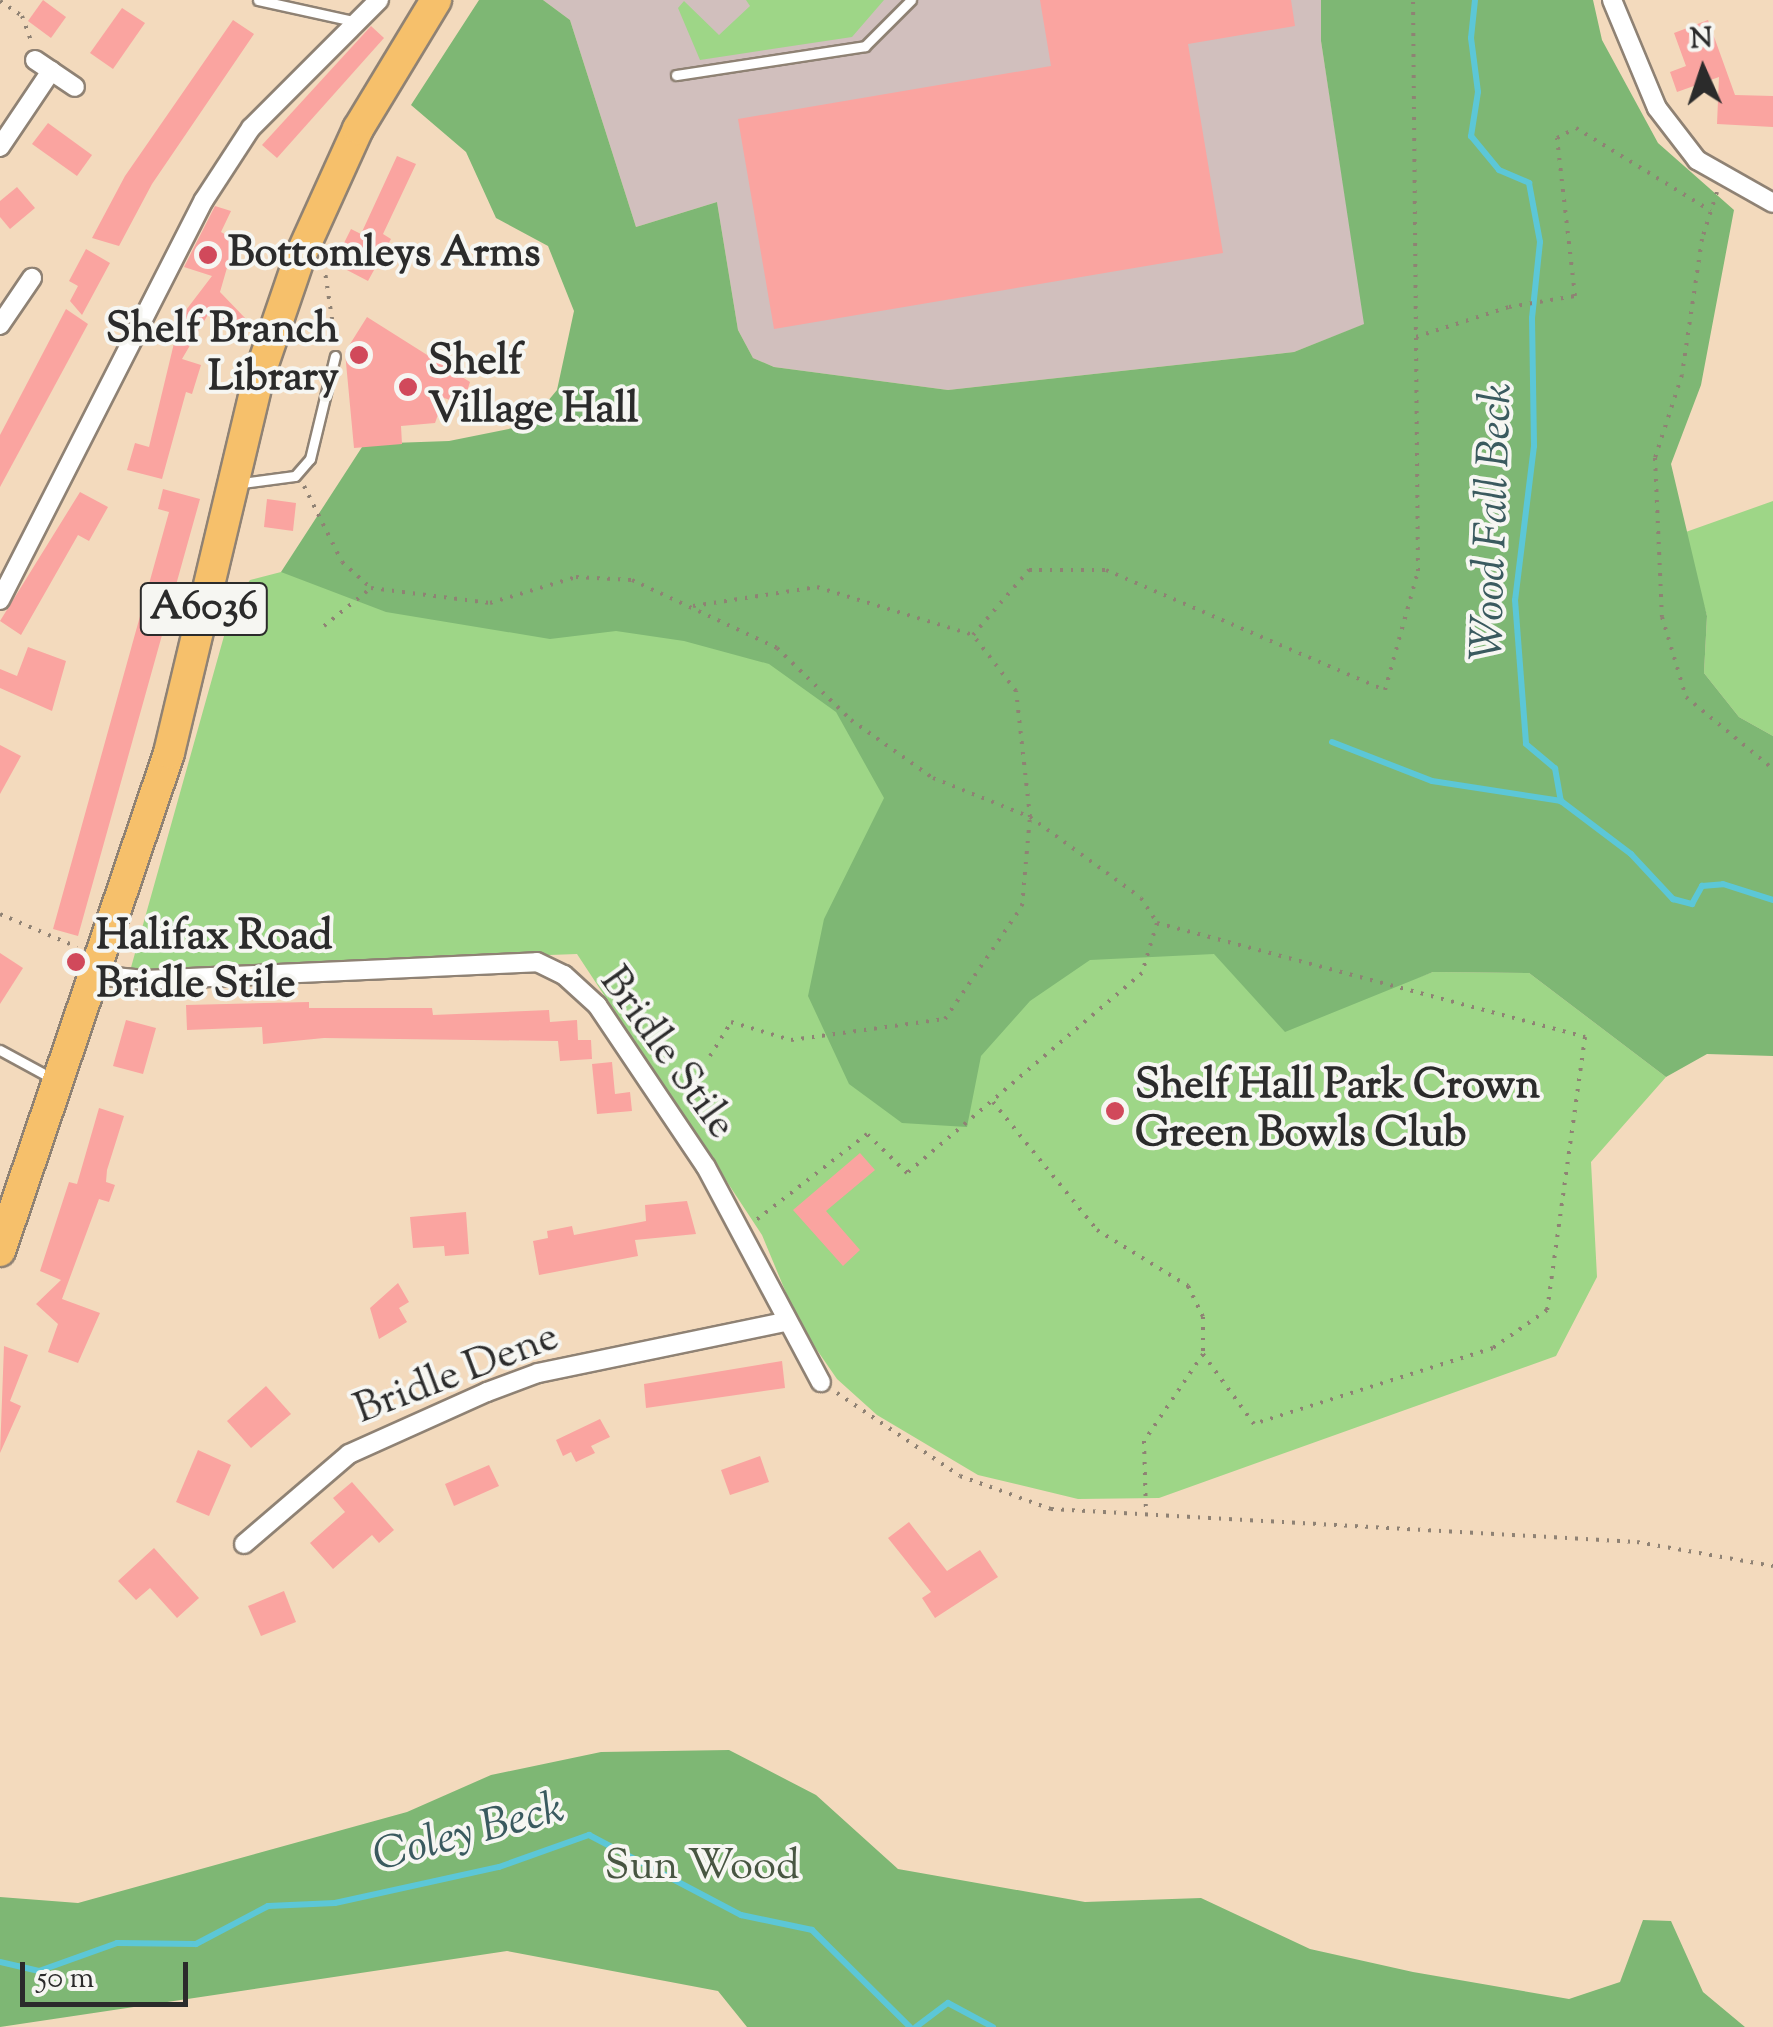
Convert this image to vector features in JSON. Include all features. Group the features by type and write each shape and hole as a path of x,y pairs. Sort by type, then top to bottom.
{"highway":[{"name":"A6036","path":"0,1251 169,753 259,376 303,250 358,129 436,0"}],"street":[{"path":"0,600 204,200 251,128 378,0"},
{"path":"1612,0 1657,108 1697,160 1721,178 1773,203"},
{"path":"35,60 75,86"},
{"path":"0,147 51,72"},
{"path":"0,325 32,278"},
{"name":"Bridle Stile","path":"97,965 144,980 537,962 564,975 597,1005 743,1230 785,1322 821,1382"},
{"name":"Bridle Dene","path":"244,1544 349,1454 487,1392 538,1373 785,1322"}],"lane":[{"path":"258,0 353,21"},
{"path":"676,75 864,46 911,0"},
{"path":"234,483 295,476 320,436 335,356"},
{"path":"0,1050 58,1081"}],"path":[{"path":"973,635 1029,570 1106,570 1384,690 1418,570 1413,0"},
{"path":"0,2 22,16 35,60"},
{"path":"1416,338 1509,307 1576,296 1557,138 1576,128 1711,211"},
{"path":"1721,178 1711,211 1682,375 1655,458 1662,617 1686,697 1773,769"},
{"path":"303,250 329,284 335,356"},
{"path":"295,476 313,496 342,562 371,588 490,603 576,578 632,580 777,648 851,720 932,778 1030,817 1141,898 1157,923 1586,1037 1547,1310 1493,1348 1254,1424 1203,1354"},
{"path":"693,606 818,587 973,635 1016,691 1030,817 1022,906 945,1019 791,1040 731,1022 710,1056"},
{"path":"324,626 371,588"},
{"path":"0,914 97,965"},
{"path":"743,1230 867,1134 907,1173 1142,972 1157,923"},
{"path":"993,1102 1097,1230 1188,1286 1203,1317 1203,1354 1144,1442 1146,1512"},
{"path":"821,1382 960,1476 1051,1508 1637,1542 1773,1566"}],"shaded area":[{"path":"543,0 1321,0 1321,41 1365,324 1294,352 948,390 774,367 753,358 738,330 717,202 636,227 570,20"}],"green space":[{"path":"479,0 543,0 570,20 636,227 717,202 738,330 753,358 774,367 948,390 1294,352 1364,324 1321,41 1321,0 1593,0 1602,40 1658,143 1734,210 1701,385 1671,464 1707,616 1704,673 1739,717 1773,736 1773,1056 1707,1054 1666,1077 1529,973 1433,972 1285,1032 1214,954 1090,960 1030,1001 981,1056 967,1127 902,1123 849,1084 808,996 824,919 884,798 836,712 769,664 684,641 616,631 550,639 386,612 281,572 364,444 449,441 528,425 557,390 574,311 548,246 496,218 466,152 411,105"},
{"path":"746,0 884,0 852,37 700,60 678,8 684,1 719,35 750,6"},
{"path":"1773,501 1773,736 1739,717 1704,673 1707,616 1683,533"},
{"path":"762,566 1314,1015 1433,972 1529,973 1666,1077 1591,1162 1597,1277 1556,1356 1159,1498 1078,1499 978,1475 877,1415 837,1379 799,1324 762,1235 577,954 130,971 233,604 250,580 281,572"},
{"name":"Sun Wood","path":"729,1750 816,1795 898,1869 1085,1902 1201,1898 1310,1949 1413,1972 1569,1999 1620,1982 1643,1920 1671,1921 1703,1992 1745,2027 747,2027 718,1991 507,1951 0,2027 0,1897 78,1903 407,1812 491,1775 601,1752"}],"building":[{"path":"43,0 66,17 51,38 28,21"},
{"path":"1040,0 1291,0 1295,26 1188,44 1223,253 774,329 738,119 1051,66"},
{"path":"122,8 145,23 113,69 90,53"},
{"path":"233,20 254,34 152,184 119,246 92,238 125,176"},
{"path":"1708,20 1735,95 1773,96 1773,127 1717,124 1719,77 1677,92 1670,72 1686,66 1674,33"},
{"path":"371,26 384,38 277,158 262,145"},
{"path":"48,123 92,155 77,176 32,144"},
{"path":"397,156 416,164 383,234 391,239 368,281 345,269 353,253 342,247 351,229 361,234"},
{"path":"17,187 35,208 10,229 0,217 0,201"},
{"path":"215,206 231,211 221,232 235,240 220,292 245,318 231,331 210,311 182,359 201,365 192,394 186,392 162,479 127,470 135,443 149,447 175,339 167,335 212,276 184,267"},
{"path":"86,249 110,263 82,315 70,301 78,286 69,281"},
{"path":"66,309 88,324 0,487 0,435"},
{"name":"Shelf Village Hall","path":"367,317 470,382 463,404 444,398 435,423 401,426 402,444 354,448 345,352"},
{"path":"163,489 200,499 78,936 53,929 169,512 158,509"},
{"path":"80,492 108,507 89,541 78,535 21,635 0,621"},
{"path":"267,499 296,503 293,531 264,527"},
{"path":"28,647 66,661 52,711 0,688 0,669 17,676"},
{"path":"0,745 21,756 0,794"},
{"path":"0,953 23,968 0,1004"},
{"path":"309,1002 309,1008 432,1008 433,1015 549,1010 550,1022 577,1020 578,1040 591,1040 592,1059 560,1061 558,1041 324,1038 263,1044 262,1027 187,1030 186,1005"},
{"path":"126,1020 156,1028 143,1074 113,1066"},
{"path":"612,1062 615,1094 630,1092 632,1111 597,1114 592,1064"},
{"path":"99,1108 124,1116 107,1170 106,1182 115,1185 109,1202 99,1199 62,1299 100,1313 78,1363 48,1352 58,1324 36,1304 61,1280 40,1271 69,1182 77,1184"},
{"path":"860,1153 875,1170 826,1211 860,1250 843,1266 793,1210"},
{"path":"687,1201 696,1234 635,1240 638,1256 539,1275 533,1241 548,1238 547,1231 572,1226 574,1235 646,1221 645,1205"},
{"path":"466,1212 469,1254 445,1256 444,1246 413,1248 410,1217"},
{"path":"398,1283 409,1302 399,1308 407,1322 379,1339 370,1308"},
{"path":"4,1346 28,1355 10,1401 21,1406 0,1453"},
{"path":"782,1361 785,1388 646,1408 644,1384"},
{"path":"266,1386 291,1414 251,1448 227,1421"},
{"path":"600,1419 610,1437 591,1446 595,1453 576,1462 571,1452 563,1456 556,1440"},
{"path":"198,1450 231,1465 209,1516 176,1502"},
{"path":"760,1456 769,1482 730,1495 721,1470"},
{"path":"489,1465 499,1486 454,1506 445,1484"},
{"path":"352,1482 394,1530 379,1543 372,1535 333,1569 310,1543 345,1512 333,1498"},
{"path":"909,1522 947,1571 980,1550 998,1577 935,1618 922,1598 931,1592 888,1538"},
{"path":"154,1548 199,1598 177,1618 150,1588 136,1600 118,1581"},
{"path":"284,1591 296,1622 261,1636 248,1606"}],"waterway":[{"name":"Wood Fall Beck","path":"1475,0 1471,38 1478,92 1471,136 1499,170 1529,183 1540,242 1532,318 1534,446 1515,600 1526,744 1555,768 1561,801 1631,854 1673,899 1692,904 1702,886 1723,884 1773,900"},
{"path":"1332,742 1432,781 1561,801"},
{"name":"Coley Beck","path":"0,1962 39,1971 117,1943 196,1944 268,1906 335,1903 499,1867 589,1835 741,1915 812,1930 910,2027"},
{"name":"Coley Beck","path":"916,2027 948,2003 993,2027"}],"place":[{"name":"Bottomleys Arms","path":"208,255"},
{"name":"Shelf Branch Library","path":"359,355"},
{"name":"Shelf Village Hall","path":"408,387"},
{"name":"Halifax Road Bridle Stile","path":"76,962"},
{"name":"Shelf Hall Park Crown Green Bowls Club","path":"1115,1111"}]}
